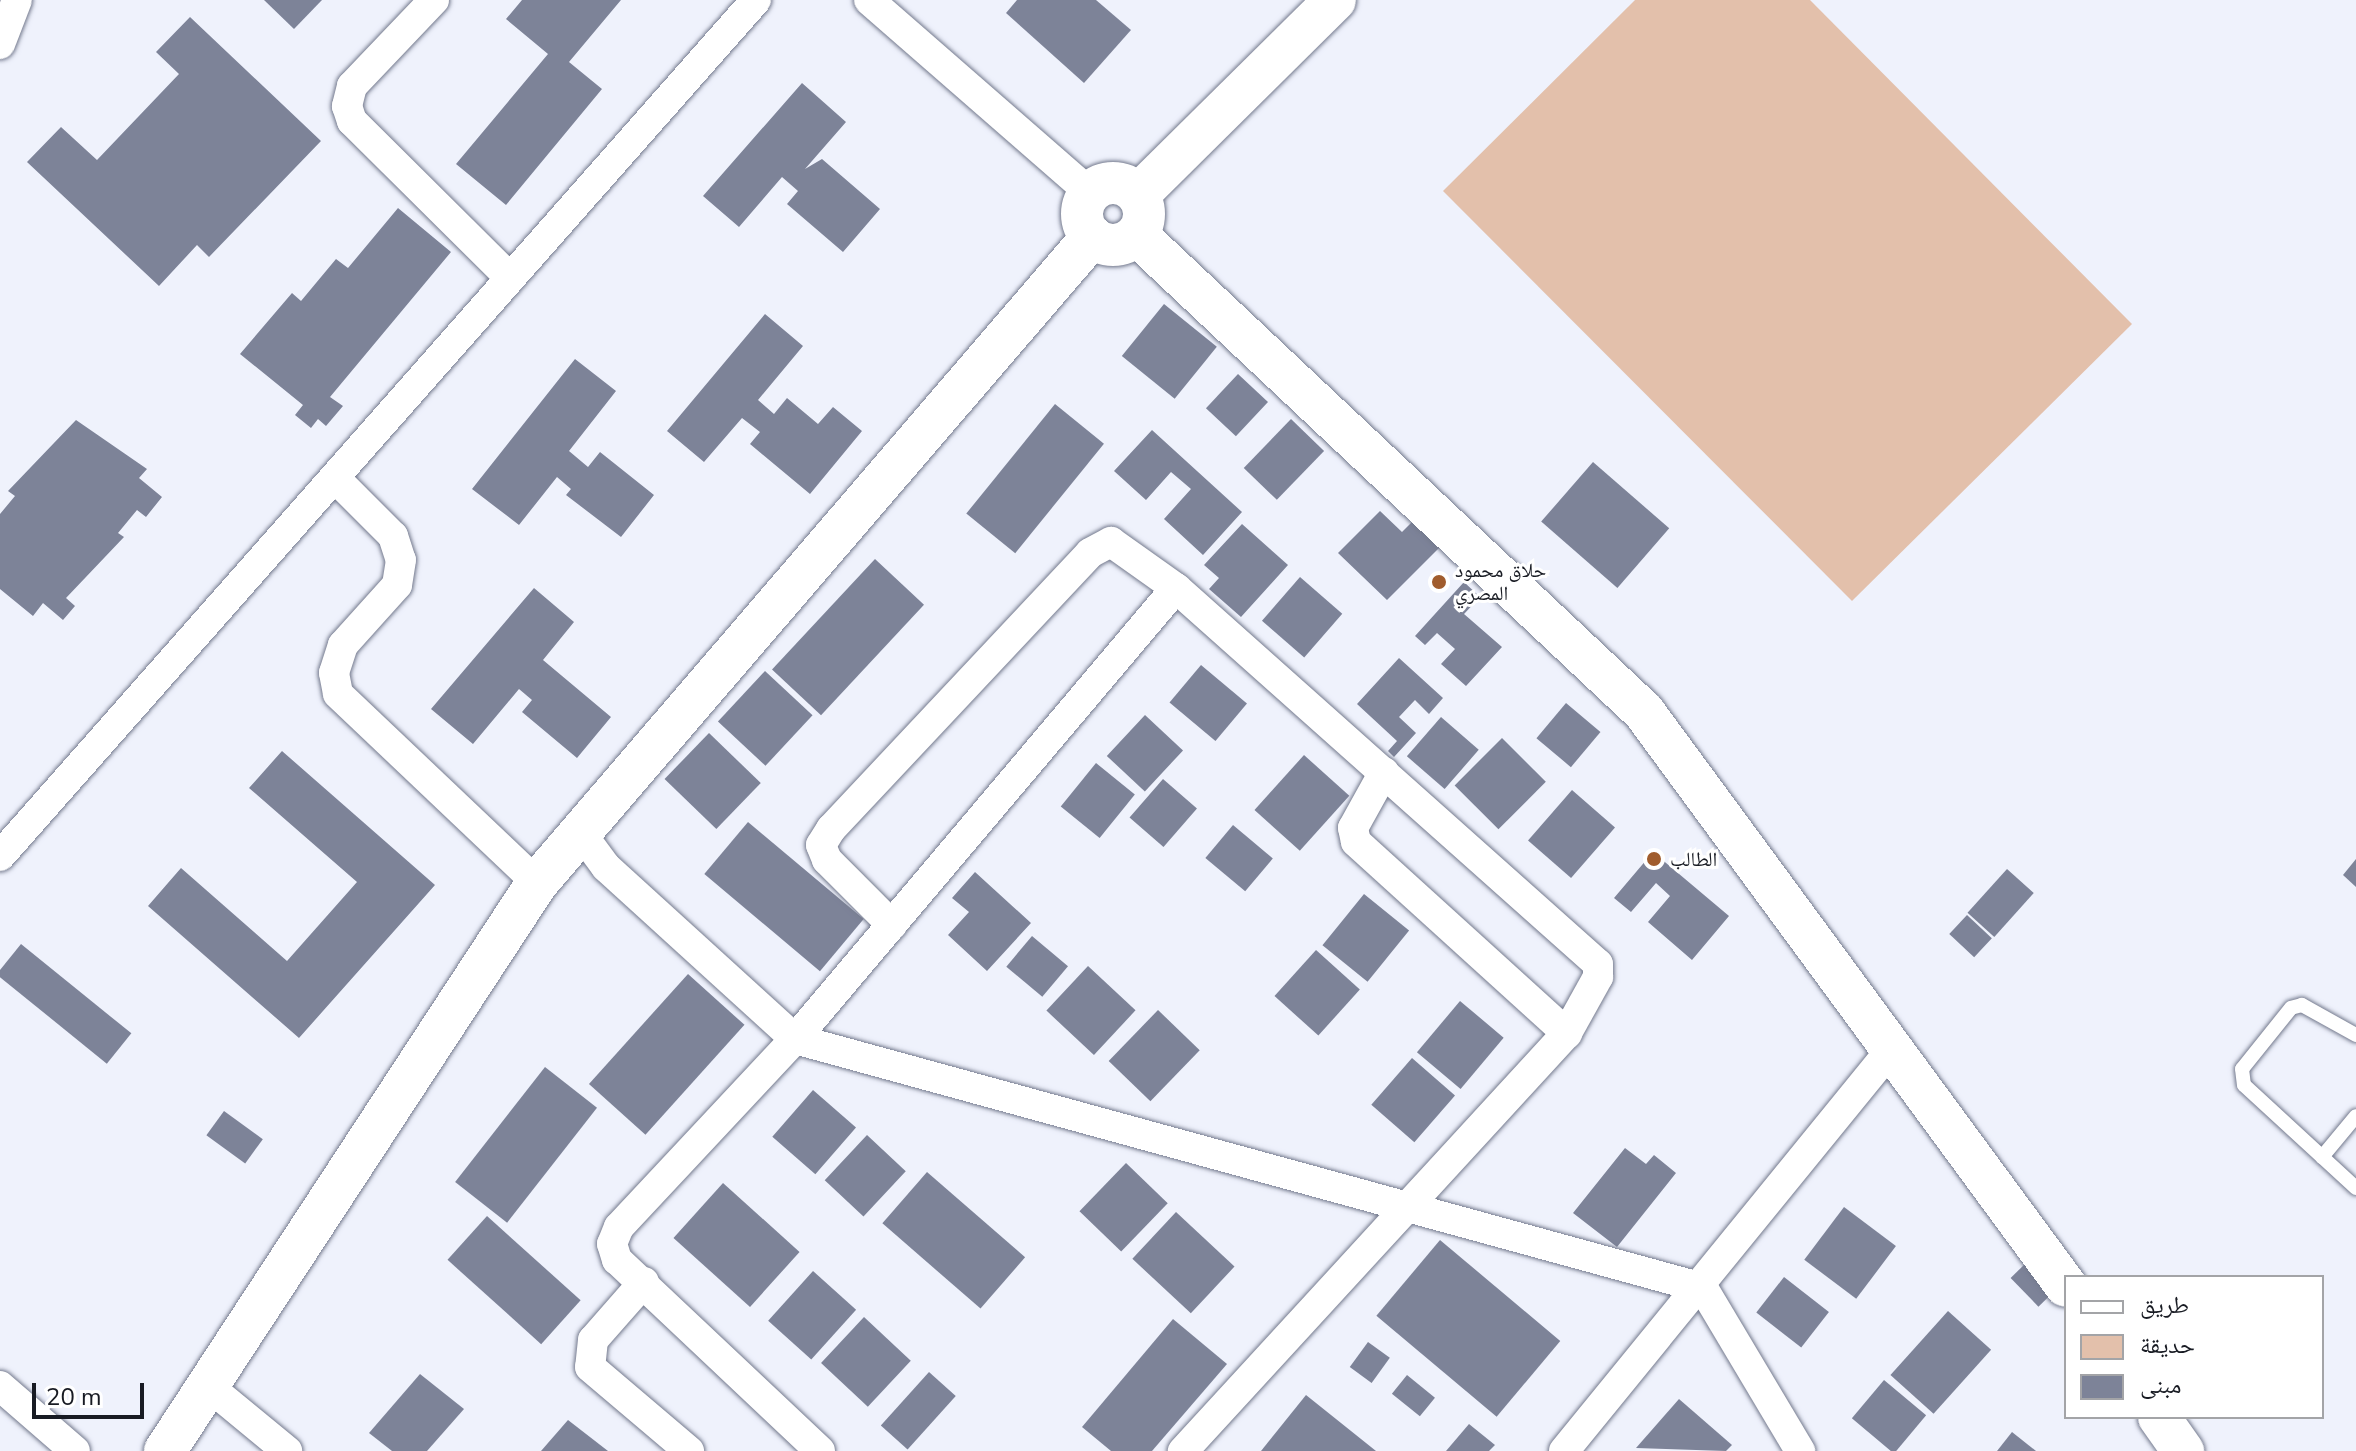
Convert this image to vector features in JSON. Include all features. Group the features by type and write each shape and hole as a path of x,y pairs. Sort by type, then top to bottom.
{"street":[{"path":"0,44 17,0"},
{"path":"434,0 352,86 347,106 352,121 510,278"},
{"path":"0,856 756,0"},
{"path":"869,0 1090,193"},
{"path":"1092,237 1120,245 1138,215 1335,0"},
{"path":"1092,237 1081,210 1090,193 1118,183 1138,215 1644,712 1894,1046 2064,1283"},
{"path":"165,1451 537,883 578,829 1092,237"},
{"path":"335,478 393,536 401,560 397,585 343,645 334,673 338,694 537,883"},
{"path":"892,925 827,860 821,845 831,829 1090,553 1111,542 1176,588 1598,964 1567,1033 1183,1451"},
{"path":"820,1451 644,1282 617,1260 612,1244 619,1227 795,1039 1176,588"},
{"path":"1384,772 1353,828 1356,842 1567,1033"},
{"path":"578,829 606,867 795,1039 1405,1212 1703,1288 1800,1451"},
{"path":"1564,1451 1703,1288 1894,1046"},
{"path":"644,1282 586,1352 590,1367 689,1451"},
{"path":"207,1385 287,1451"},
{"path":"0,1386 75,1451"},
{"path":"2160,1419 2183,1451"}],"lane":[{"path":"2356,1035 2302,1005 2291,1008 2242,1069 2244,1085 2356,1188"},
{"path":"2322,1157 2356,1116"}],"green space":[{"path":"1635,0 1810,0 2132,324 1852,601 1443,191"}],"building":[{"path":"264,0 322,0 294,29"},
{"path":"522,0 621,0 569,62 602,89 506,205 456,164 548,54 506,19"},
{"path":"1017,0 1096,0 1131,30 1084,83 1006,13"},
{"path":"190,17 321,141 209,257 197,245 159,286 27,162 61,127 97,160 179,74 156,52"},
{"path":"802,83 846,122 805,169 822,159 880,209 843,252 787,204 798,191 782,177 739,227 703,196"},
{"path":"398,208 451,252 330,397 343,406 326,426 318,419 311,428 295,415 303,405 240,354 292,293 301,301 336,259 348,268"},
{"path":"1164,304 1217,347 1175,399 1122,356"},
{"path":"765,314 803,346 758,400 774,414 787,398 818,424 833,407 862,431 810,494 750,444 760,432 742,418 704,462 667,431"},
{"path":"575,359 616,391 569,451 588,467 600,452 654,495 621,537 566,495 571,489 557,477 519,525 472,489"},
{"path":"1238,374 1268,402 1236,436 1206,408"},
{"path":"1055,404 1104,444 1015,553 966,514"},
{"path":"1291,419 1324,451 1277,500 1244,468"},
{"path":"76,420 147,469 139,478 162,497 146,517 137,510 118,533 124,537 66,598 75,606 63,620 43,603 33,616 0,589 0,514 15,496 8,491"},
{"path":"1152,430 1242,512 1203,555 1164,519 1191,489 1171,472 1146,500 1114,471"},
{"path":"1593,462 1669,528 1617,588 1541,522"},
{"path":"1380,511 1402,532 1421,513 1448,539 1387,600 1338,553"},
{"path":"1242,524 1288,565 1241,617 1209,589 1219,578 1204,565"},
{"path":"875,559 924,605 821,715 772,669"},
{"path":"1300,577 1342,614 1304,658 1262,621"},
{"path":"1464,582 1480,597 1464,614 1502,647 1466,686 1441,664 1455,649 1437,633 1425,645 1415,636"},
{"path":"534,588 574,622 543,660 611,717 577,758 522,712 532,700 519,689 473,744 431,709"},
{"path":"1399,658 1443,698 1429,714 1415,700 1399,717 1416,733 1394,757 1388,751 1397,741 1357,704"},
{"path":"1201,665 1247,704 1215,741 1170,703"},
{"path":"765,671 813,715 765,766 718,721"},
{"path":"1566,703 1600,732 1571,767 1536,738"},
{"path":"1145,715 1183,750 1145,791 1107,756"},
{"path":"1441,717 1479,750 1445,789 1407,756"},
{"path":"709,733 761,783 716,829 665,779"},
{"path":"1502,738 1546,782 1498,829 1455,785"},
{"path":"282,751 435,885 299,1038 148,906 181,868 287,961 357,882 249,788"},
{"path":"1304,755 1349,796 1300,851 1254,810"},
{"path":"1096,763 1135,794 1100,838 1061,807"},
{"path":"1163,779 1197,809 1164,847 1130,817"},
{"path":"1572,790 1615,827 1571,878 1528,841"},
{"path":"748,822 864,919 820,971 704,874"},
{"path":"1233,825 1273,858 1245,891 1205,858"},
{"path":"1653,852 1729,916 1692,960 1648,922 1670,896 1656,883 1631,912 1614,898"},
{"path":"2356,859 2356,887 2343,875"},
{"path":"2007,869 2034,893 1994,937 1968,913"},
{"path":"975,872 1031,923 987,971 948,935 969,912 952,898"},
{"path":"1364,894 1409,931 1368,982 1322,945"},
{"path":"1967,915 1992,938 1974,957 1949,934"},
{"path":"1032,936 1068,966 1042,997 1006,967"},
{"path":"21,944 131,1033 107,1064 0,977 0,970"},
{"path":"1316,950 1360,989 1318,1036 1275,996"},
{"path":"1088,966 1136,1010 1094,1055 1046,1011"},
{"path":"688,974 744,1025 645,1135 589,1084"},
{"path":"1460,1001 1504,1038 1461,1089 1417,1052"},
{"path":"1158,1010 1200,1050 1150,1101 1109,1061"},
{"path":"1412,1058 1455,1095 1414,1142 1371,1105"},
{"path":"545,1067 597,1108 507,1223 455,1182"},
{"path":"813,1090 856,1127 815,1174 772,1137"},
{"path":"224,1111 263,1139 245,1163 206,1135"},
{"path":"867,1135 906,1171 863,1216 825,1180"},
{"path":"1625,1148 1646,1164 1654,1155 1676,1173 1617,1247 1573,1213"},
{"path":"1126,1163 1168,1203 1121,1251 1079,1211"},
{"path":"927,1172 1025,1257 981,1309 882,1223"},
{"path":"723,1183 800,1252 750,1307 673,1238"},
{"path":"1844,1207 1896,1246 1856,1299 1804,1260"},
{"path":"1176,1212 1235,1267 1191,1313 1132,1259"},
{"path":"487,1216 581,1300 541,1344 448,1260"},
{"path":"1440,1240 1560,1341 1497,1417 1376,1316"},
{"path":"2025,1264 2053,1293 2038,1307 2011,1278"},
{"path":"813,1271 856,1310 811,1360 768,1321"},
{"path":"1784,1277 1829,1312 1801,1348 1756,1312"},
{"path":"1948,1311 1991,1350 1934,1414 1890,1375"},
{"path":"864,1317 911,1361 868,1407 821,1363"},
{"path":"1173,1319 1227,1364 1152,1451 1111,1451 1082,1427"},
{"path":"1368,1342 1390,1358 1372,1383 1350,1367"},
{"path":"929,1372 956,1396 908,1450 881,1426"},
{"path":"420,1374 464,1409 427,1451 392,1451 369,1433"},
{"path":"1407,1375 1435,1398 1420,1416 1392,1394"},
{"path":"1884,1380 1926,1415 1896,1451 1891,1451 1852,1418"},
{"path":"1306,1395 1376,1451 1261,1451"},
{"path":"1679,1399 1732,1445 1726,1451 1636,1448"},
{"path":"568,1420 608,1451 541,1451"},
{"path":"1469,1424 1495,1445 1489,1451 1446,1451"},
{"path":"2012,1432 2036,1451 1997,1451"}],"place":[{"name":"حلاق محمود المصري","path":"1439,582"},
{"name":"الطالب","path":"1654,859"}]}
